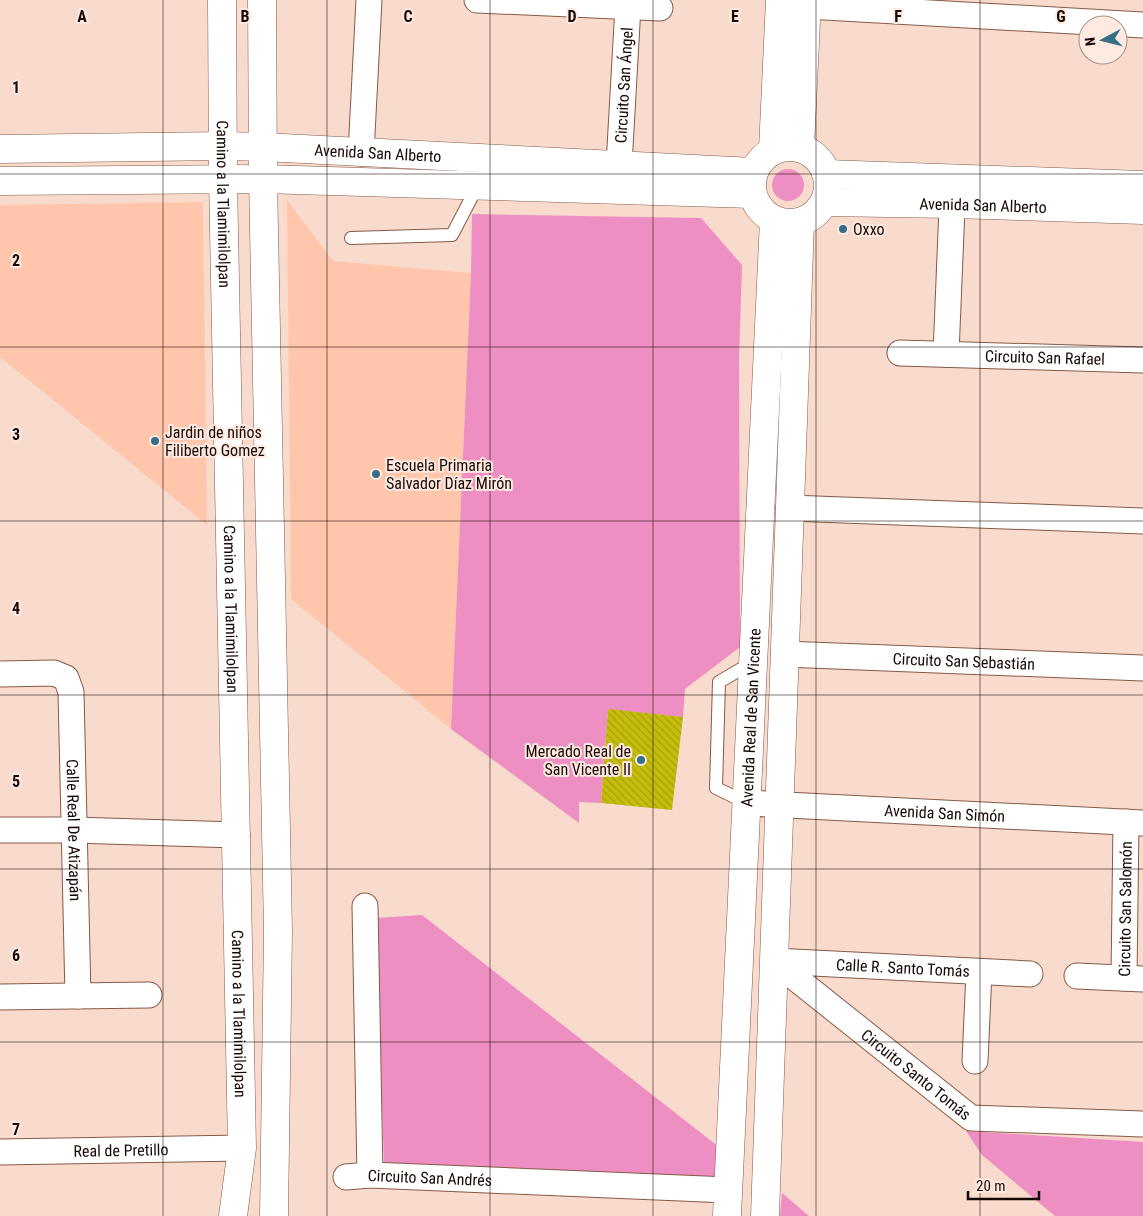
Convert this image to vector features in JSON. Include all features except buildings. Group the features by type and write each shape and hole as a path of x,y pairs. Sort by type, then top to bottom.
{"street":[{"name":"Camino a la Tlamimilolpan","path":"222,0 223,178 242,1148 233,1216"},
{"path":"262,0 263,178 278,931 274,1216"},
{"path":"361,152 369,0"},
{"name":"Circuito San Ángel","path":"477,0 628,6 619,165"},
{"path":"773,150 780,0"},
{"path":"800,148 807,3 1143,25"},
{"path":"628,6 660,8"},
{"path":"791,146 800,148 817,157 826,174 827,193 824,202 810,218 787,221 764,214 756,205 753,183 765,155 773,150 791,146"},
{"name":"Avenida San Alberto","path":"0,149 263,147 619,165 753,183"},
{"name":"Avenida San Alberto","path":"826,174 953,191 1143,210"},
{"name":"Avenida San Alberto","path":"0,181 263,178 478,185 753,183"},
{"name":"Avenida San Alberto","path":"824,202 953,191 1143,186"},
{"path":"946,354 953,191"},
{"name":"Avenida Real de San Vicente","path":"765,1216 789,508 787,221"},
{"name":"Avenida Real de San Vicente","path":"728,1203 753,662 787,221"},
{"name":"Circuito San Rafael","path":"900,352 1143,360"},
{"path":"789,508 1143,521"},
{"name":"Circuito San Sebastián","path":"784,654 1143,668"},
{"name":"Calle Real De Atizapán","path":"0,674 54,674 66,678 71,692 78,996"},
{"name":"Avenida San Simón","path":"747,804 1134,823"},
{"name":"Circuito San Salomón","path":"1133,978 1134,823"},
{"path":"0,830 237,834"},
{"name":"Circuito San Andrés","path":"365,906 370,1175 728,1203"},
{"name":"Calle R. Santo Tomás","path":"774,961 1030,974"},
{"name":"Circuito Santo Tomás","path":"774,961 971,1118 1143,1124"},
{"path":"975,1061 979,972"},
{"path":"1077,976 1133,978"},
{"path":"0,996 149,995"},
{"name":"Real de Pretillo","path":"0,1152 242,1148"},
{"path":"346,1177 370,1175"}],"lane":[{"path":"351,238 452,235 478,185"}],"shaded area":[{"path":"788,169 794,170 799,174 803,179 803,191 799,196 794,200 788,201 782,200 777,196 773,191 772,185 773,179 777,174 782,170"},
{"name":"Escuela Primaria Salvador Díaz Mirón","path":"287,200 333,261 471,273 451,729 291,599"},
{"name":"Jardin de niños Filiberto Gomez","path":"203,202 207,525 0,357 0,205"},
{"path":"472,214 701,218 742,265 739,359 740,647 685,689 683,717 608,710 601,803 579,802 579,823 451,729"},
{"path":"422,915 719,1147 718,1180 384,1163 376,918"},
{"path":"966,1131 1143,1142 1143,1216 1055,1216 982,1155"},
{"path":"782,1193 809,1216 780,1216"}],"place":[{"name":"Oxxo","path":"843,229"},
{"name":"Jardin de niños Filiberto Gomez","path":"155,441"},
{"name":"Escuela Primaria Salvador Díaz Mirón","path":"376,474"},
{"name":"Mercado Real de San Vicente II","path":"641,760"}]}
